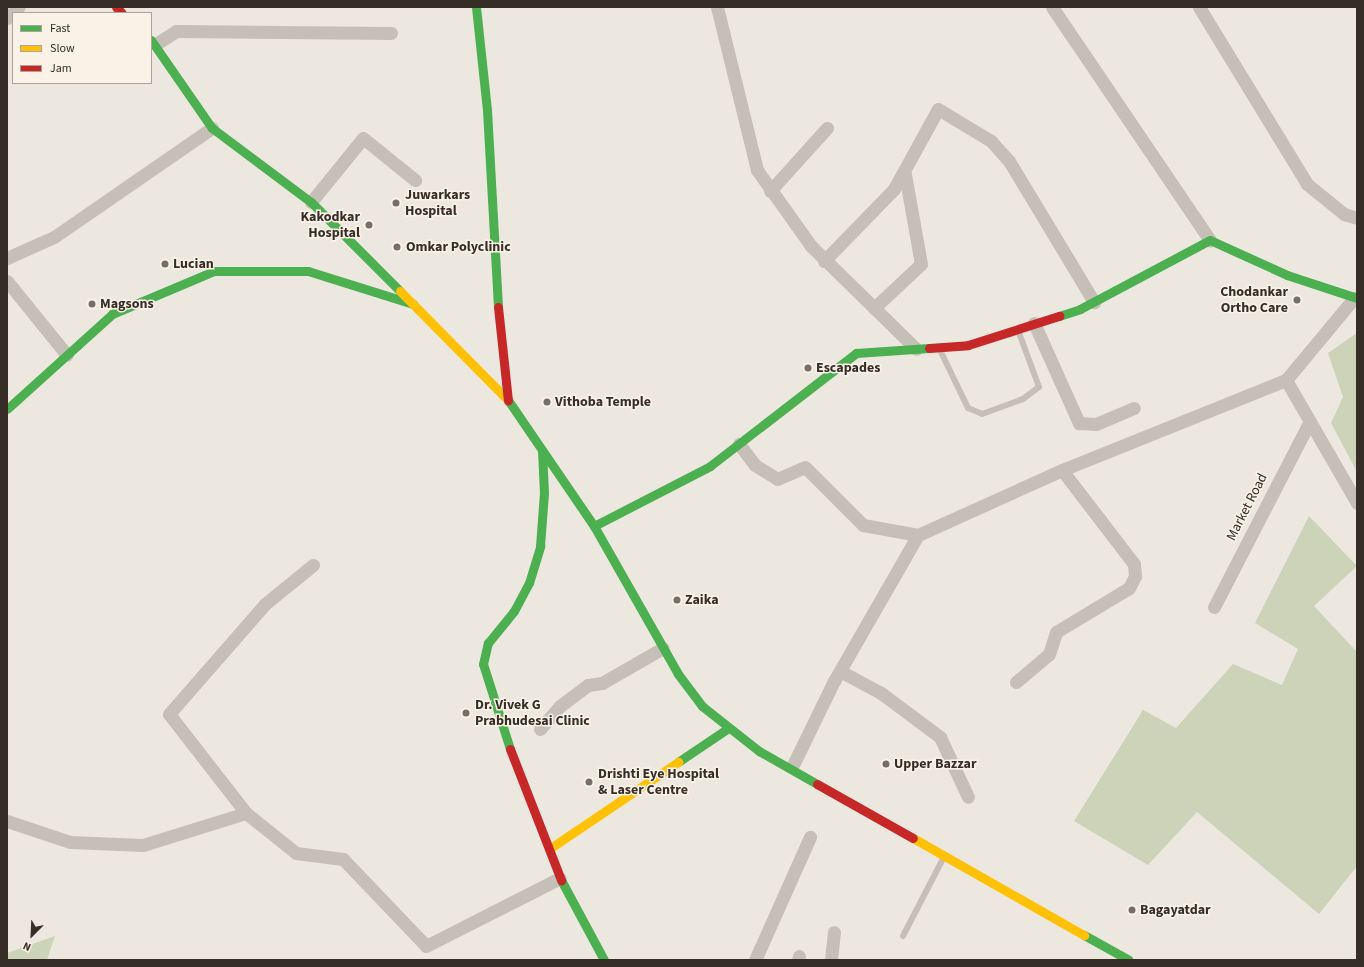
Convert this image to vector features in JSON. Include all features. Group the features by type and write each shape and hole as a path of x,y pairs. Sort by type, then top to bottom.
{"street":[{"path":"476,7 487,110 494,274 508,400"},
{"path":"717,7 753,161 770,191 824,261 916,349"},
{"path":"739,444 755,465 777,479 805,466 863,525 918,535 1062,470 1286,380 1356,298 1287,276 1210,240 1052,7"},
{"path":"1200,7 1307,184 1344,214 1357,218"},
{"path":"391,33 176,31 153,42 212,128 311,202 417,306 508,400 594,526 663,648 702,706 728,729 945,856 1129,960"},
{"path":"824,261 905,174 938,109 991,141 1009,161 1094,302"},
{"path":"7,258 54,236 212,128"},
{"path":"770,191 827,128"},
{"path":"311,202 363,138 415,180"},
{"path":"874,308 920,264 905,174"},
{"path":"594,526 710,466 856,353 968,344 1034,324 1094,302 1210,240"},
{"path":"7,409 112,314 214,272 308,271 417,306"},
{"path":"7,281 67,355"},
{"path":"1034,324 1079,423 1096,424 1134,408"},
{"path":"1286,380 1357,503"},
{"name":"Market Road","path":"1214,607 1310,421"},
{"path":"542,450 544,493 540,546 529,583 514,611 488,643 483,664 517,770 560,878 604,960"},
{"path":"1016,682 1050,654 1056,632 1129,588 1135,576 1134,564 1062,470"},
{"path":"792,767 840,671 918,535"},
{"path":"313,565 265,604 169,714 246,813 296,853 343,859 426,946 560,878"},
{"path":"540,730 560,706 588,684 602,683 663,648"},
{"path":"840,671 881,693 940,737 968,797"},
{"path":"549,849 728,729"},
{"path":"7,821 70,842 143,844 246,813"},
{"path":"755,960 810,837"},
{"path":"831,960 834,932"}],"lane":[{"path":"939,347 968,408 982,414 1023,399 1040,387 1017,329"},
{"path":"903,936 945,856"}],"green space":[{"path":"1357,333 1357,472 1331,423 1343,397 1328,353"},
{"path":"1309,516 1357,566 1314,606 1357,652 1357,866 1319,914 1197,812 1148,865 1074,821 1143,710 1176,728 1233,664 1282,685 1298,649 1255,623"},
{"path":"55,936 47,960 7,960 7,953"}],"traffic: fast":[{"path":"476,7 487,110 498,307"},
{"path":"152,41 212,128 311,202 400,291"},
{"path":"1059,316 1080,309 1210,240 1287,275 1357,298"},
{"path":"7,409 112,314 214,271 308,271 413,304"},
{"path":"594,526 710,466 856,353 929,348"},
{"path":"508,400 594,526 678,674 702,706 759,751 817,784"},
{"path":"510,749 483,664 488,643 514,611 529,583 540,546 544,493 542,450"},
{"path":"678,762 727,729"},
{"path":"561,880 604,960"},
{"path":"1084,935 1129,960"}],"traffic: slow":[{"path":"400,291 508,400"},
{"path":"549,849 678,762"},
{"path":"913,838 1084,935"}],"traffic: jam":[{"path":"116,7 121,12"},
{"path":"498,307 508,400"},
{"path":"929,348 968,345 1059,316"},
{"path":"510,749 561,880"},
{"path":"817,784 913,838"}],"place":[{"name":"Juwarkars Hospital","path":"396,203"},
{"name":"Kakodkar Hospital","path":"369,225"},
{"name":"Omkar Polyclinic","path":"397,247"},
{"name":"Lucian","path":"165,264"},
{"name":"Chodankar Ortho Care","path":"1297,300"},
{"name":"Magsons","path":"92,304"},
{"name":"Escapades","path":"808,368"},
{"name":"Vithoba Temple","path":"547,402"},
{"name":"Zaika","path":"677,600"},
{"name":"Dr. Vivek G Prabhudesai Clinic","path":"466,713"},
{"name":"Upper Bazzar","path":"886,764"},
{"name":"Drishti Eye Hospital & Laser Centre","path":"589,782"},
{"name":"Bagayatdar","path":"1132,910"}]}
